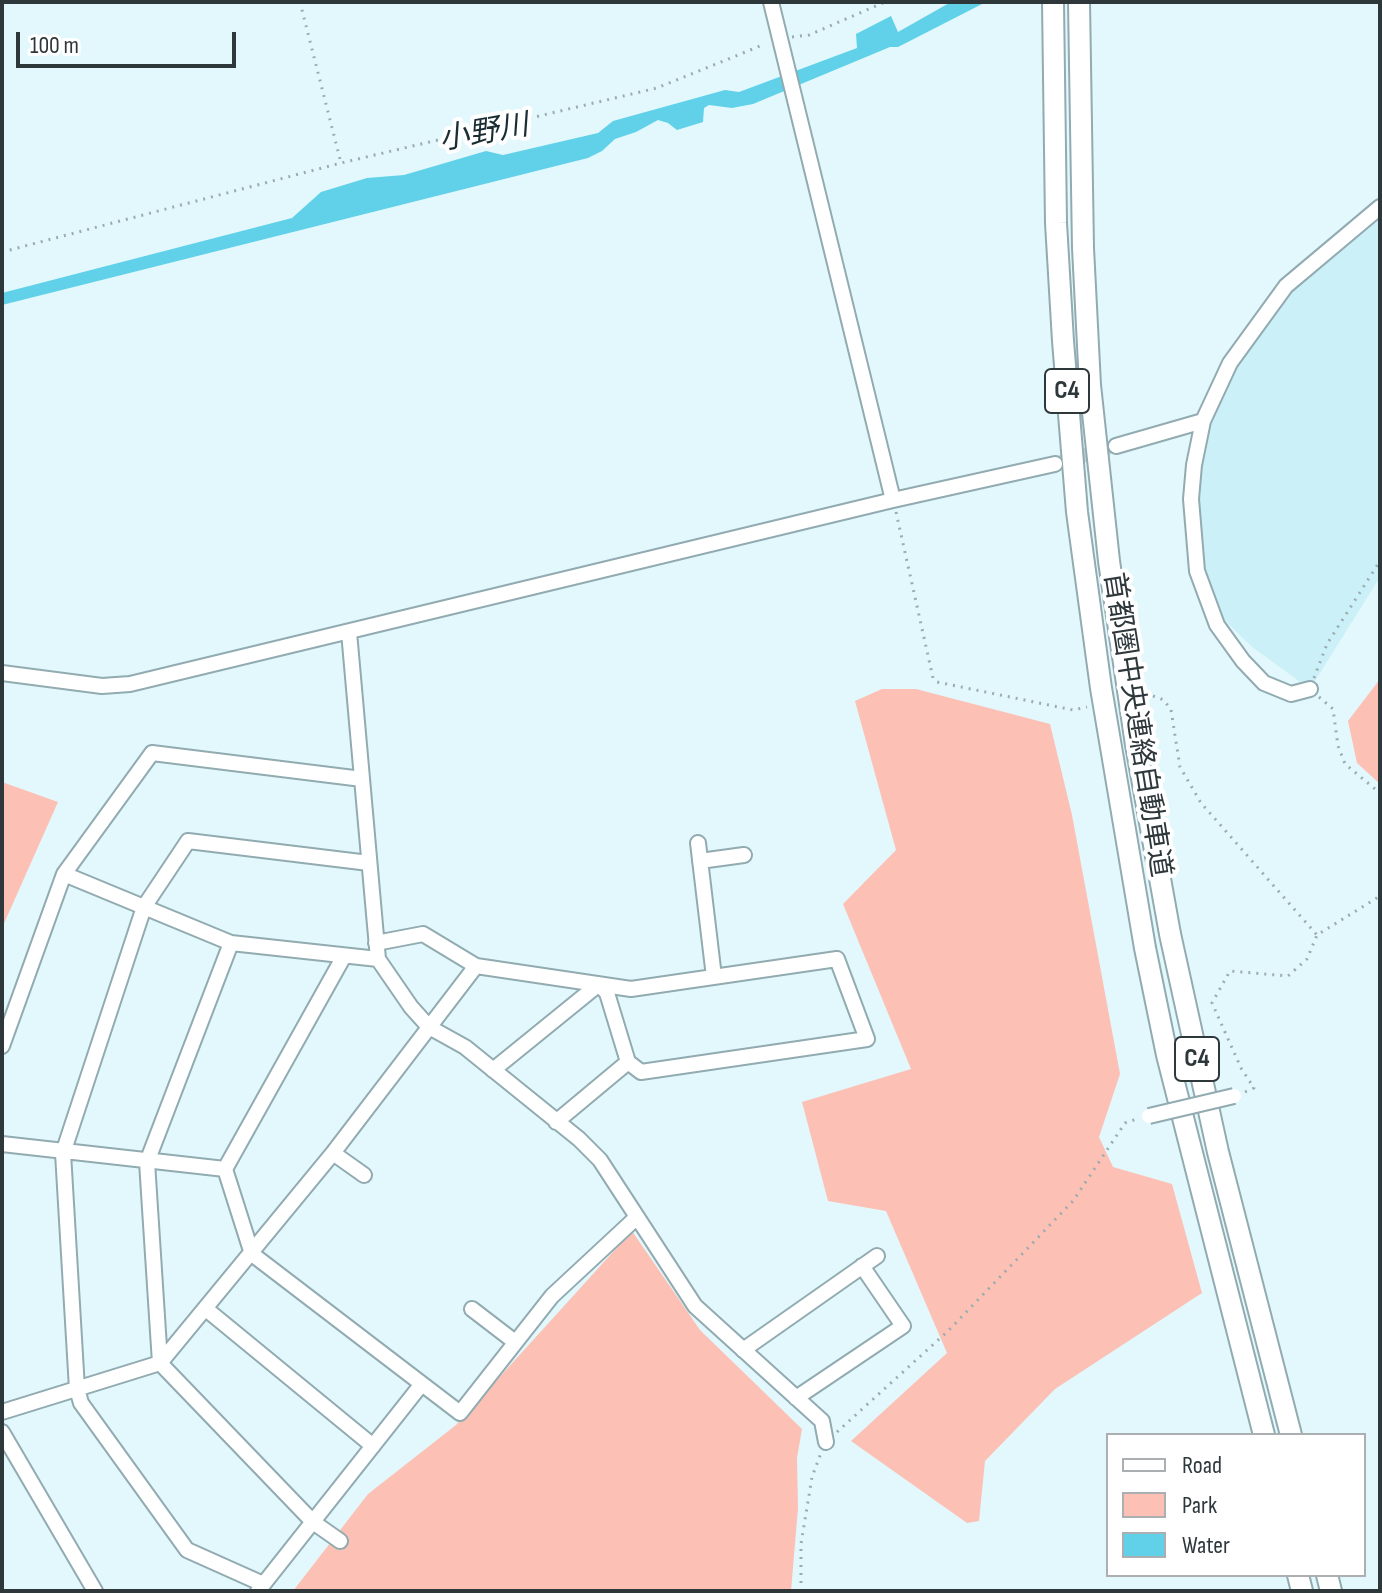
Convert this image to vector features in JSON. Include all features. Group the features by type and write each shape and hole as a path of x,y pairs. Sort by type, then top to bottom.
{"highway":[{"name":"首都圏中央連絡自動車道","path":"1053,2 1053,93 1063,341 1077,512 1101,688 1145,948 1167,1055 1263,1433"},
{"name":"首都圏中央連絡自動車道","path":"1079,2 1083,248 1090,385 1109,561 1136,745 1195,1053 1290,1433"}],"street":[{"path":"771,2 893,500"},
{"path":"1310,689 1291,694 1264,683 1243,661 1217,625 1197,571 1191,499 1194,465 1203,421 1230,363 1286,286 1380,207"},
{"path":"1116,446 1203,421"},
{"path":"2,673 102,686 130,684 893,500 1055,464"},
{"path":"349,632 378,959 429,1027 465,1047 579,1139 600,1160 695,1306 822,1421 826,1442"},
{"path":"2,1046 64,874 152,753 362,779"},
{"path":"369,863 188,841 144,907 63,1153 77,1389 81,1403 187,1550 261,1588 421,1385"},
{"path":"698,843 714,977"},
{"path":"700,861 744,855"},
{"path":"64,874 231,943 378,959"},
{"path":"376,943 423,934 476,966 599,984 631,989 837,959 867,1039 641,1072 628,1062 607,993 599,984"},
{"path":"231,943 147,1162 160,1363 313,1522 340,1541"},
{"path":"344,956 225,1169 252,1254 460,1413 552,1296 637,1217"},
{"path":"2,1412 160,1363 333,1153 476,966"},
{"path":"493,1070 599,984"},
{"path":"556,1122 628,1062"},
{"path":"1149,1116 1234,1096"},
{"path":"2,1144 225,1169"},
{"path":"333,1153 364,1175"},
{"path":"743,1350 877,1256"},
{"path":"796,1398 903,1326 862,1266"},
{"path":"206,1309 373,1446"},
{"path":"472,1309 515,1342"},
{"path":"2,1432 95,1591"}],"path":[{"path":"300,2 341,163"},
{"path":"2,252 341,163 657,88 781,42 809,35 885,2"},
{"path":"893,500 933,678 937,682 1073,710 1087,707"},
{"path":"1380,561 1327,644 1310,689 1333,709 1338,746 1345,764 1380,793"},
{"path":"1153,696 1164,700 1171,710 1180,767 1201,803 1317,935"},
{"path":"1234,1096 1254,1088 1241,1068 1212,1003 1230,971 1288,976 1307,959 1317,935 1380,896"},
{"path":"801,1591 801,1544 812,1477 826,1442 948,1331 1073,1201 1125,1123 1149,1116"}],"shaded area":[{"path":"1380,209 1380,577 1310,689 1252,647 1207,603 1194,465 1220,390 1286,286"}],"green space":[{"path":"1380,679 1380,784 1357,763 1348,721"},
{"path":"882,689 916,689 1050,724 1072,815 1120,1074 1099,1137 1113,1167 1172,1184 1202,1293 1055,1389 985,1461 979,1521 967,1523 851,1441 947,1353 886,1211 828,1201 802,1102 911,1069 843,904 896,850 855,701"},
{"path":"2,782 58,802 2,928"},
{"path":"632,1231 700,1330 802,1429 797,1458 798,1508 791,1591 293,1591 368,1494 456,1425"}],"water":[{"path":"951,2 986,2 898,47 890,47 753,104 732,108 709,105 704,108 703,122 677,130 658,120 615,139 588,158 2,305 2,293 292,218 321,192 367,178 404,175 486,151 503,155 598,133 613,121 725,90 739,92 857,48 856,34 891,16 898,32"}],"tunnel":[{"path":"1055,464 1116,446"}],"water label":[{"name":"小野川","path":"484,134"}]}
